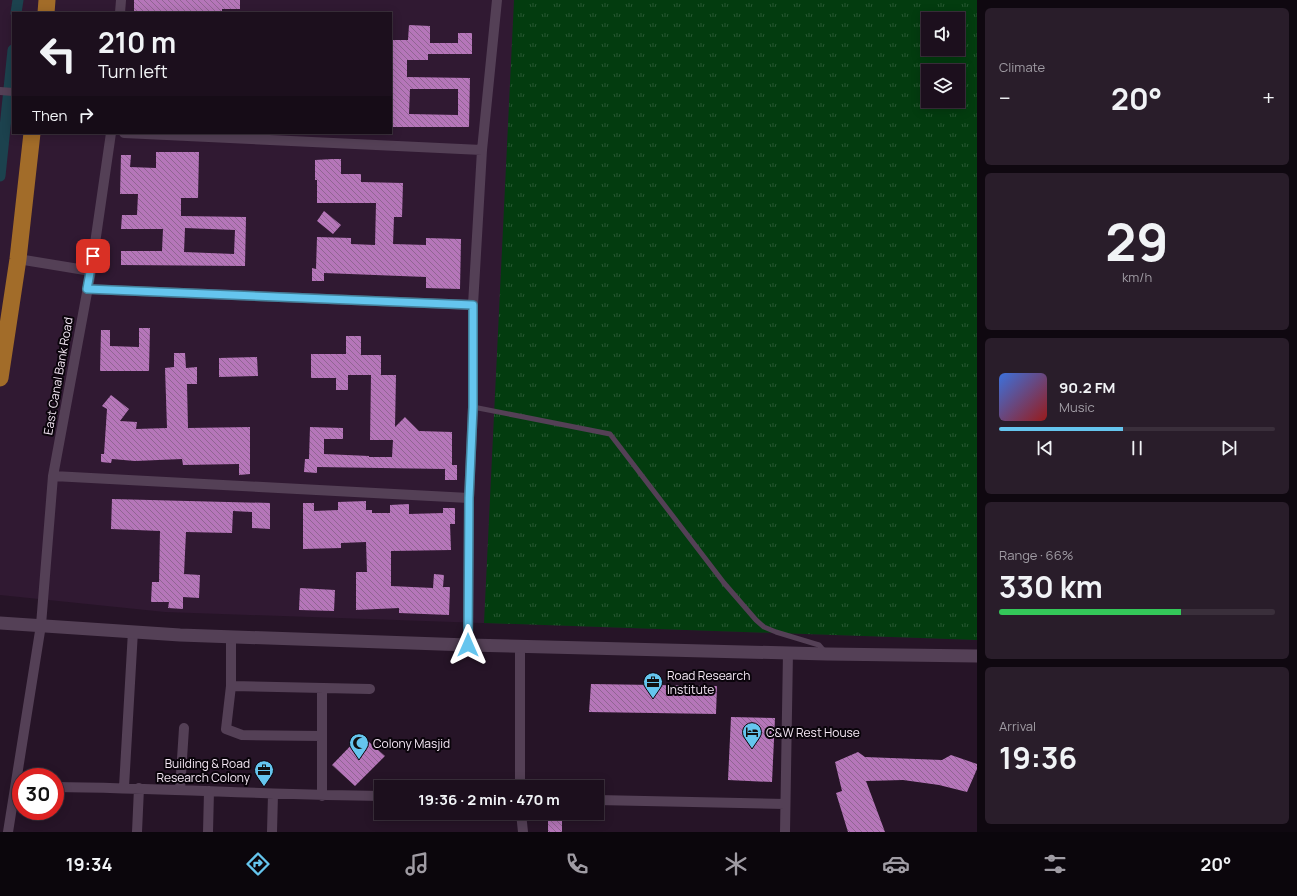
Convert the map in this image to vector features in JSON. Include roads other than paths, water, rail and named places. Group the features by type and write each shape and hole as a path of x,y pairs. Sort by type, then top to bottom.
{"highway":[{"path":"46,12 47,0"},
{"path":"0,378 18,259 32,134"}],"street":[{"path":"120,12 121,0"},
{"path":"468,645 469,498 473,407 473,305 482,150 497,0"},
{"path":"0,90 12,92"},
{"name":"East Canal Bank Road","path":"21,768 41,625 53,476 91,271 111,134"},
{"path":"145,134 482,150"},
{"path":"18,259 91,271"},
{"path":"87,289 473,305"},
{"path":"53,476 469,498"},
{"path":"0,623 231,636 468,645 828,654 977,656"},
{"path":"124,787 133,631"},
{"path":"231,636 231,686 226,729 242,735 322,736"},
{"path":"520,646 520,780"},
{"path":"785,832 788,652"},
{"path":"231,686 370,689"},
{"path":"322,688 322,796"},
{"path":"180,790 184,728"},
{"path":"64,786 124,787 322,796 374,796"},
{"path":"137,832 139,788"},
{"path":"208,791 208,832"},
{"path":"272,832 273,794"},
{"path":"604,800 785,804"},
{"name":"East Canal Bank Road","path":"8,832 12,814"},
{"path":"522,820 523,832"}],"lane":[{"path":"473,407 610,434 724,582 756,620 764,627 776,632 819,645 828,654"}],"waterway":[{"path":"16,12 18,0"},
{"path":"0,176 12,60"}],"place":[{"name":"Road Research Institute","path":"653,699"},
{"name":"C&W Rest House","path":"752,749"},
{"name":"Colony Masjid","path":"359,760"},
{"name":"Building & Road Research Colony","path":"264,787"}]}
